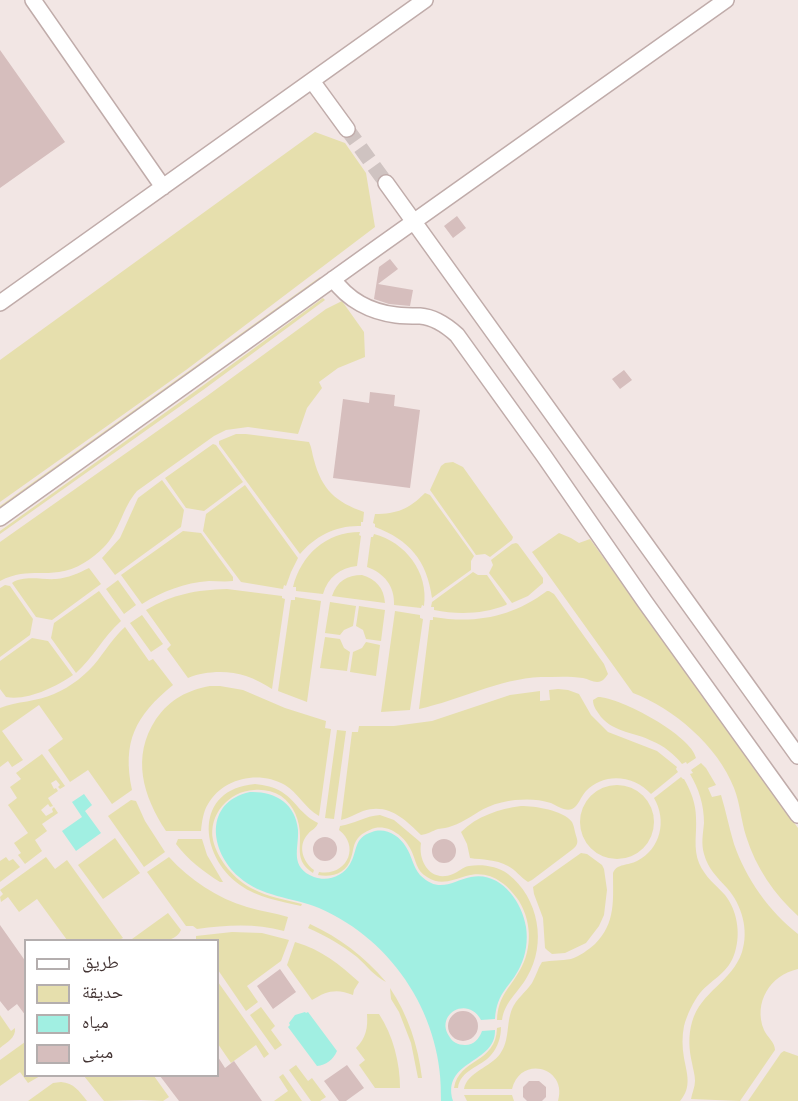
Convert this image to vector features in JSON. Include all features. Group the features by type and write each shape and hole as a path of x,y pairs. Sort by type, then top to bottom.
{"street":[{"path":"33,0 163,187"},
{"path":"0,303 425,0"},
{"path":"0,518 726,0"},
{"path":"312,81 347,129"},
{"path":"386,183 798,756"},
{"path":"333,279 348,296 364,306 386,313 428,318 444,324 457,335 798,815"}],"green space":[{"path":"315,132 345,143 366,173 375,227 186,370 0,502 0,360"},
{"path":"320,277 321,279 0,509 0,506"},
{"path":"323,298 325,300 203,390 0,534 0,531"},
{"path":"342,301 364,332 365,357 338,368 319,382 322,388 307,408 298,434 248,427 226,430 214,436 137,491 109,541 89,560 65,571 16,575 0,581 0,542 326,309"},
{"path":"236,434 309,442 317,470 326,487 338,499 364,512 361,526 343,527 327,533 312,542 300,554 219,444 219,441"},
{"path":"213,444 243,482 204,511 186,508 165,478"},
{"path":"453,462 463,467 513,537 490,557 485,554 476,555 430,490 441,466"},
{"path":"162,480 184,510 181,527 115,575 102,558 120,538 138,498"},
{"path":"245,485 298,558 283,589 241,582 203,531 206,514"},
{"path":"425,493 430,495 474,556 471,561 471,570 432,598 426,573 414,553 398,538 375,527 373,523 375,514 402,510"},
{"path":"183,531 201,533 233,577 233,581 209,581 182,586 142,604 121,575"},
{"path":"360,532 357,566 345,569 331,578 323,594 296,591 296,587 293,587 297,575 317,547 336,536"},
{"path":"559,533 579,543 590,539 798,828 798,916 781,899 755,859 746,836 734,788 717,758 706,743 678,719 663,708 633,693 532,552"},
{"path":"374,534 396,544 405,551 419,570 425,593 424,606 422,605 421,608 394,605 393,592 387,581 379,573 367,567 371,537"},
{"path":"516,543 543,578 543,583 528,596 512,603 489,573 493,565 491,560"},
{"path":"89,568 101,584 52,620 36,617 12,583 28,578 60,578"},
{"path":"473,572 478,575 487,575 507,604 471,613 443,612 431,607 432,602"},
{"path":"362,575 378,585 385,603 332,596 343,580"},
{"path":"118,580 136,605 124,614 106,589"},
{"path":"5,585 10,586 33,619 30,635 0,657 0,588"},
{"path":"227,589 282,596 285,599 272,689 249,677 232,673 209,673 188,678 167,649 171,645 146,610 185,594"},
{"path":"99,591 121,621 76,673 51,638 54,623"},
{"path":"547,591 554,594 604,664 608,674 604,679 597,682 573,677 525,679 419,709 430,620 433,620 433,617 464,620 493,616 520,607"},
{"path":"295,597 321,601 307,702 278,691 291,600 295,600"},
{"path":"330,602 356,606 353,626 344,630 340,635 325,633"},
{"path":"359,606 385,610 381,641 366,639 363,630 356,626"},
{"path":"395,611 420,615 423,619 410,710 381,712"},
{"path":"142,615 163,644 151,652 130,623"},
{"path":"125,627 149,661 153,659 173,685 149,708 134,731 129,758 132,790 112,804 88,770 70,782 48,750 63,739 39,705 2,731 23,760 12,767 8,761 0,767 0,708 47,697 72,684 94,665"},
{"path":"325,637 340,639 344,648 350,652 347,671 320,668"},
{"path":"32,638 48,641 73,675 32,695 6,697 0,689 0,661"},
{"path":"366,642 380,645 376,676 350,672 353,652 362,648"},
{"path":"210,686 243,690 285,708 326,721 325,728 331,729 319,816 294,792 275,780 242,779 223,788 215,795 205,810 201,831 166,831 151,804 143,776 142,762 148,733 161,712 173,701 194,690"},
{"path":"558,689 579,694 591,715 608,732 657,751 677,767 678,772 651,794 628,780 610,779 593,785 570,810 538,800 508,801 488,807 457,824 421,835 402,818 381,809 363,811 341,820 352,732 358,732 359,726 394,726 432,721 510,695 540,691 540,701 550,700 549,690"},
{"path":"598,697 622,703 654,719 682,739 692,749 696,758 687,764 686,762 682,764 661,745 612,726 594,707 593,700"},
{"path":"337,730 346,731 334,819 325,818"},
{"path":"42,754 65,786 60,789 56,780 51,783 58,791 48,798 53,806 50,807 48,804 41,810 46,816 53,812 54,807 58,813 42,824 47,831 35,840 42,851 25,864 18,855 21,853 14,843 28,833 8,805 17,798 10,787 21,779 16,773"},
{"path":"701,763 716,785 708,788 712,797 721,795 734,844 745,870 768,905 798,934 798,969 779,977 772,984 766,992 761,1010 764,1030 774,1044 775,1050 740,1101 691,1099 695,1086 690,1048 692,1022 702,1002 737,962 742,952 745,935 743,918 737,902 710,868 704,854 702,804 690,774 693,773 691,770"},
{"path":"681,777 693,798 699,863 729,901 738,930 737,945 729,965 700,993 685,1022 683,1046 688,1080 684,1096 680,1101 558,1101 559,1090 556,1080 550,1073 533,1069 524,1071 517,1078 512,1089 464,1089 474,1074 500,1054 505,1043 512,1009 532,983 542,962 567,960 581,955 602,936 612,911 613,873 620,866 634,863 652,849 661,824 654,798"},
{"path":"255,784 269,786 282,792 307,816 318,823 309,832 302,849 304,858 314,870 313,873 304,865 300,857 300,830 293,809 281,796 268,791 245,791 222,806 217,813 212,831 215,848 228,869 246,885 265,894 302,904 301,906 254,893 240,885 226,872 216,857 210,841 209,825 212,810 221,798 235,789"},
{"path":"617,785 638,791 648,801 654,822 648,843 638,853 617,859 596,853 586,843 580,822 586,801 596,791"},
{"path":"131,800 136,801 145,821 165,852 144,867 108,816"},
{"path":"521,806 562,814 573,823 577,841 573,849 528,882 503,864 470,858 461,832 467,826 489,814"},
{"path":"380,815 394,820 421,843 424,864 432,873 445,876 469,866 494,867 508,874 527,896 537,922 537,950 527,977 509,1002 502,1020 497,1020 499,1006 526,957 529,938 524,910 514,894 503,883 482,874 446,881 432,880 423,875 408,845 401,837 386,828 375,828 362,834 354,845 349,863 342,871 328,876 318,875 319,872 337,870 347,859 349,844 339,830 340,826"},
{"path":"115,838 140,873 103,899 78,865"},
{"path":"178,839 202,839 207,855 223,882 202,870 191,860 176,844"},
{"path":"581,853 587,854 604,869 607,890 604,915 586,943 565,953 552,954 545,948 543,918 533,887"},
{"path":"6,857 9,861 13,859 20,867 0,882 0,861"},
{"path":"46,857 55,869 67,860 123,938 66,939 37,899 19,912 8,897 1,902 0,897 3,894 0,890"},
{"path":"169,857 195,881 225,899 288,917 284,931 252,926 197,929 193,926 186,926 147,872"},
{"path":"168,913 181,930 178,935 170,939 132,939"},
{"path":"310,924 351,948 386,982 346,949 308,928"},
{"path":"232,932 262,933 289,940 281,961 247,986 258,1002 246,1011 219,971 219,939 196,939 196,936"},
{"path":"295,942 330,958 359,982 353,995 332,992 322,994 312,1000 287,965"},
{"path":"219,983 269,1054 264,1058 256,1045 231,1063 219,1045"},
{"path":"390,988 411,1031 422,1078 418,1078 411,1043 399,1012 391,999"},
{"path":"261,1007 275,1026 271,1030 282,1045 275,1050 250,1015"},
{"path":"367,1014 379,1014 388,1031 397,1059 400,1088 375,1088 359,1065 365,1060 356,1048 366,1032"},
{"path":"0,1015 11,1031 15,1028 15,1031 13,1037 0,1048"},
{"path":"501,1027 499,1042 493,1052 463,1077 458,1088 454,1088 457,1078 463,1071 491,1048 497,1028"},
{"path":"24,1043 24,1077 38,1077 28,1083 20,1072 0,1086 0,1060"},
{"path":"784,1051 798,1056 798,1101 748,1101 781,1053"},
{"path":"296,1065 308,1081 312,1078 326,1097 320,1101 311,1101 289,1070"},
{"path":"283,1074 302,1101 274,1101 288,1091 279,1077"},
{"path":"85,1077 155,1077 169,1097 163,1101 104,1101"},
{"path":"61,1082 73,1086 87,1101 28,1101 53,1083"},
{"path":"464,1095 512,1095 514,1101 467,1101"}],"water":[{"path":"250,792 275,796 288,806 293,813 298,830 298,863 306,873 314,877 325,879 339,875 350,864 362,838 372,832 387,831 403,843 418,872 427,881 446,885 482,876 500,883 520,907 527,937 524,958 498,1002 495,1019 481,1020 468,1009 461,1009 449,1015 446,1021 449,1036 460,1044 474,1043 482,1031 495,1030 493,1041 487,1050 461,1069 455,1077 451,1088 453,1101 441,1101 440,1071 434,1041 424,1013 410,986 392,962 371,941 346,922 309,904 257,889 239,877 229,866 217,841 218,816 235,797"},
{"path":"84,794 92,805 85,811 101,833 76,851 62,831 82,817 72,802"},
{"path":"308,1012 337,1051 331,1059 317,1066 288,1027 295,1015"}],"building":[{"path":"0,50 65,142 0,188"},
{"path":"457,216 466,228 453,238 444,226"},
{"path":"390,259 398,269 378,284 413,290 410,306 389,304 374,299 379,267"},
{"path":"624,370 632,380 620,389 612,379"},
{"path":"370,392 395,395 394,406 420,410 410,488 333,478 343,399 369,403"},
{"path":"325,837 330,838 336,844 336,854 330,860 325,861 320,860 314,854 313,849 314,844 320,838"},
{"path":"444,839 449,840 455,846 455,856 449,862 444,863 439,862 433,856 432,851 433,846 439,840"},
{"path":"0,925 24,959 24,1013 17,1004 8,1011 0,1001"},
{"path":"280,969 296,992 273,1009 257,986"},
{"path":"463,1011 474,1015 478,1026 474,1037 463,1041 452,1037 448,1026 452,1015"},
{"path":"219,1059 225,1068 234,1061 262,1101 179,1101 161,1077 219,1077"},
{"path":"347,1065 364,1088 346,1101 339,1101 324,1081"},
{"path":"529,1081 539,1081 546,1087 546,1097 542,1101 527,1101 523,1097 523,1087"}],"tunnel":[{"path":"347,129 386,183"}]}
